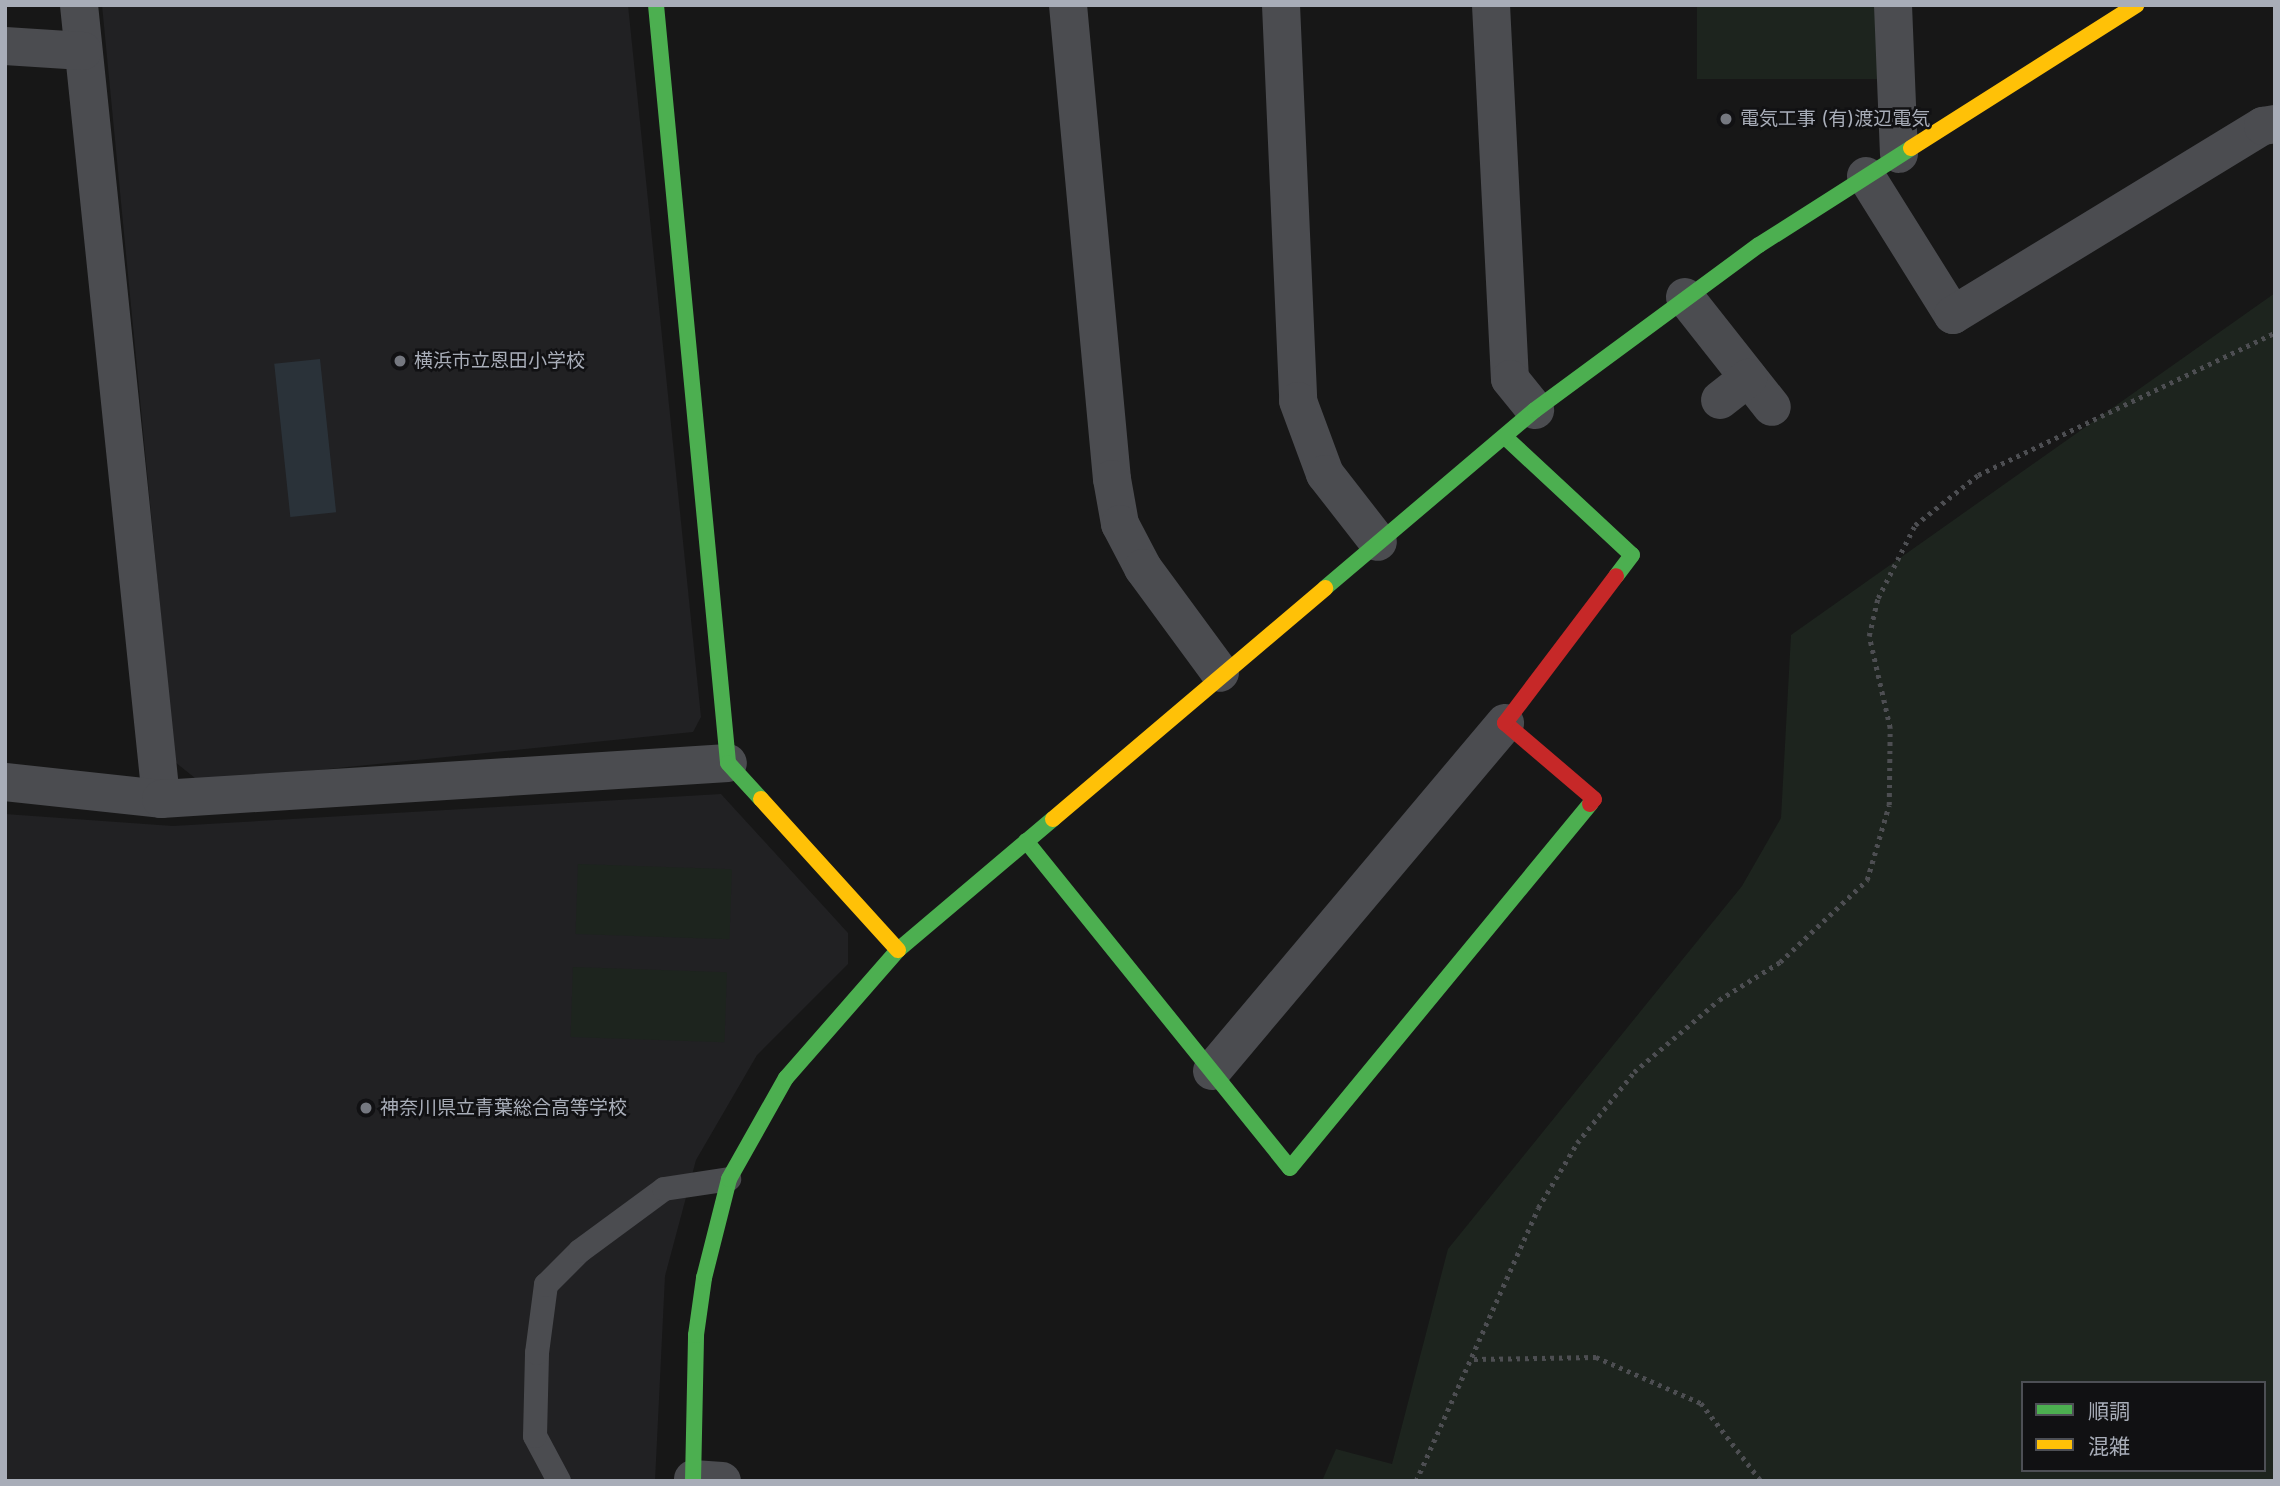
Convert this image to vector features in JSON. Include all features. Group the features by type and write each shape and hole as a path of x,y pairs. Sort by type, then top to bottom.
{"street":[{"path":"79,5 160,799"},
{"path":"656,5 728,762 898,950"},
{"path":"1068,5 1110,465 1120,524 1143,568 1220,673"},
{"path":"1281,5 1298,401 1325,474 1378,541"},
{"path":"1491,5 1510,379 1535,410"},
{"path":"1893,5 1899,154"},
{"path":"703,1480 696,1335 704,1278 729,1179 786,1078 898,950 1220,673 1535,410 1685,297 1899,154 2136,5"},
{"path":"5,46 83,51"},
{"path":"1866,176 1953,315 2263,125 2275,124"},
{"path":"1685,297 1734,389 1772,407"},
{"path":"1212,1071 1505,723 1632,555 1505,436"},
{"path":"1026,841 1290,1168 1594,799 1505,723"},
{"path":"5,782 160,799 728,762"}],"lane":[{"path":"559,1481 535,1436 537,1353 546,1285 579,1251 664,1189 729,1179"}],"path":[{"path":"1416,1481 1474,1359 1538,1208 1577,1143 1625,1082 1719,1000 1780,961 1867,880 1889,805 1890,728 1869,636 1878,598 1915,525 1978,475 2275,333"},
{"path":"1474,1359 1596,1357 1701,1403 1761,1481"}],"shaded area":[{"name":"横浜市立恩田小学校","path":"102,5 628,5 701,717 693,732 200,782 175,762"},
{"path":"1697,5 1893,5 1893,79 1697,79"},
{"path":"2275,293 2275,1481 1322,1481 1336,1449 1392,1464 1448,1249 1742,886 1781,818 1791,635"},
{"path":"320,359 336,512 290,517 274,364"},
{"name":"神奈川県立青葉総合高等学校","path":"721,794 848,933 848,964 757,1055 696,1160 665,1276 655,1481 5,1481 5,814 173,826"},
{"path":"578,864 732,869 729,939 576,934"},
{"path":"573,967 727,972 724,1042 571,1037"}],"traffic: fast":[{"path":"656,5 728,763 761,799"},
{"path":"1325,588 1535,410 1759,245 1911,148"},
{"path":"1505,437 1632,555 1616,576"},
{"path":"1026,841 1290,1168 1590,804"},
{"path":"693,1481 696,1335 704,1278 729,1179 786,1078 898,950 1053,819"}],"traffic: slow":[{"path":"1911,148 2136,5"},
{"path":"1053,819 1325,588"},
{"path":"761,799 898,950"}],"traffic: jam":[{"path":"1590,804 1594,799 1505,723 1616,576"}],"place":[{"name":"電気工事 (有)渡辺電気","path":"1726,119"},
{"name":"横浜市立恩田小学校","path":"400,361"},
{"name":"神奈川県立青葉総合高等学校","path":"366,1108"}]}
